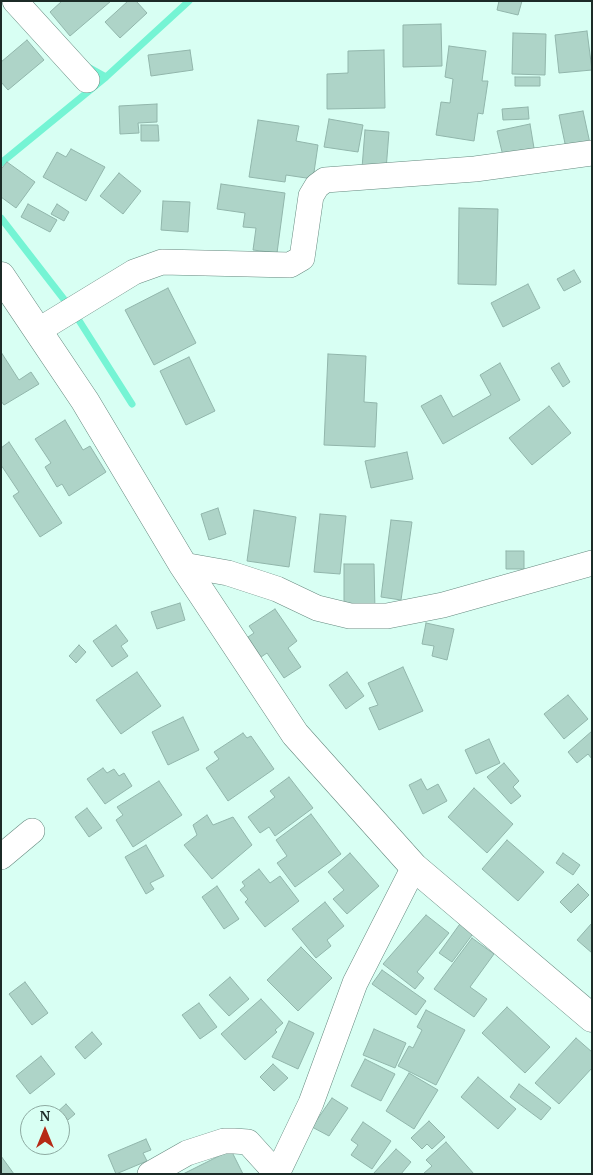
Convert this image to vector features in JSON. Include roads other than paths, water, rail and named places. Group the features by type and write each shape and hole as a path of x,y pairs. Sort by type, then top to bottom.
{"main road":[{"path":"1,276 85,401 183,565 295,734 414,867 592,1018"}],"street":[{"path":"15,1 87,80"},
{"path":"39,330 134,272 162,262 290,265 302,258 312,196 317,186 325,180 475,169 592,153"},
{"path":"183,565 228,573 276,589 317,608 350,616 387,616 443,605 592,563"},
{"path":"1,858 32,831"},
{"path":"150,1174 186,1153 224,1141 234,1141 248,1142 277,1174 311,1103 355,983 414,867"}],"waterway":[{"path":"1,163 106,77 189,1"},
{"path":"88,67 106,77"},
{"path":"1,218 73,311 132,404"}]}
